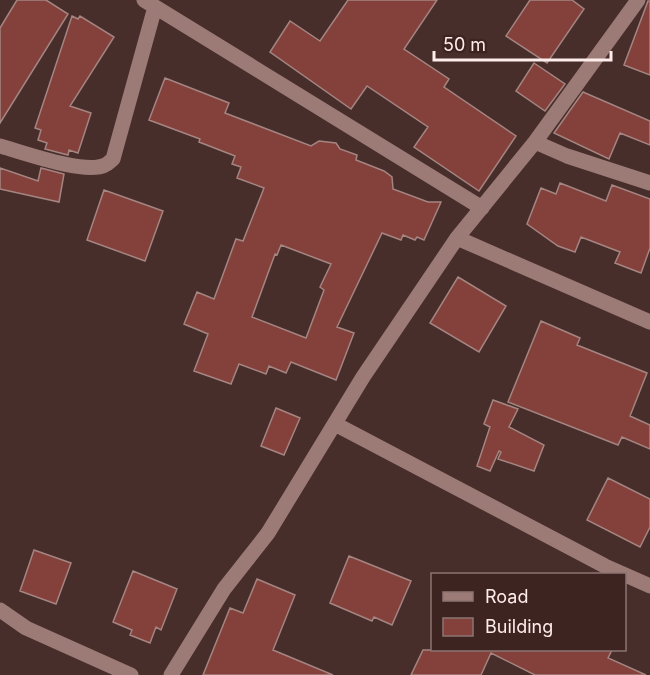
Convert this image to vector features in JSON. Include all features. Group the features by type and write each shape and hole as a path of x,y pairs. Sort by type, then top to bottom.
{"street":[{"path":"171,675 224,589 268,533 363,377 457,237 535,142 638,0"},
{"path":"0,146 61,164 105,166 113,159 149,3 482,208"},
{"path":"535,142 567,156 650,183"},
{"path":"457,237 650,322"},
{"path":"335,424 621,573"},
{"path":"626,575 650,586"},
{"path":"0,609 26,628 131,675"}],"building":[{"path":"17,0 46,0 68,14 0,123 0,28"},
{"path":"348,0 437,0 404,49 449,79 444,87 516,136 479,191 414,147 428,127 367,86 351,109 270,52 290,21 320,41"},
{"path":"530,0 572,0 584,9 547,63 506,36"},
{"path":"648,1 650,1 650,75 624,65"},
{"path":"72,16 78,19 80,16 114,37 70,106 91,113 78,153 69,150 68,155 45,149 47,143 38,140 41,130 35,128"},
{"path":"534,63 565,84 545,111 516,91"},
{"path":"165,78 229,103 225,113 311,146 319,141 336,143 340,149 357,155 356,160 384,171 392,177 393,189 428,202 441,202 424,240 417,237 415,240 403,235 401,240 382,233 337,327 354,333 336,380 291,362 286,373 269,366 266,374 239,364 231,384 194,371 208,334 184,324 197,292 214,299 236,239 243,241 264,188 237,178 241,167 232,164 235,156 199,142 200,139 149,120","holes":["281,245 331,264 320,287 324,290 306,338 252,317 275,254 277,255"]},
{"path":"583,92 650,121 650,145 620,133 609,159 554,133"},
{"path":"0,168 38,181 41,168 64,174 59,202 0,189"},
{"path":"560,183 606,201 612,185 650,199 650,248 641,273 615,263 620,252 581,237 575,252 558,246 527,224 541,188 556,194"},
{"path":"104,190 163,211 145,261 87,240"},
{"path":"458,277 506,306 479,352 430,323"},
{"path":"541,321 580,338 577,345 647,373 630,416 650,425 650,449 622,437 618,445 508,402"},
{"path":"493,400 518,409 509,427 544,445 534,471 498,459 501,452 499,451 490,471 477,466 490,427 484,424"},
{"path":"276,408 300,418 284,455 261,446"},
{"path":"608,478 650,499 650,527 640,547 587,520"},
{"path":"34,550 71,563 56,604 20,591"},
{"path":"349,556 411,581 392,625 374,617 372,621 330,603"},
{"path":"133,571 177,589 161,630 156,627 150,643 130,635 132,630 113,622"},
{"path":"257,579 295,595 273,650 333,675 203,675 230,608 243,613"},
{"path":"423,650 431,650 612,651 608,658 646,675 535,675 491,653 481,675 411,675"}]}
